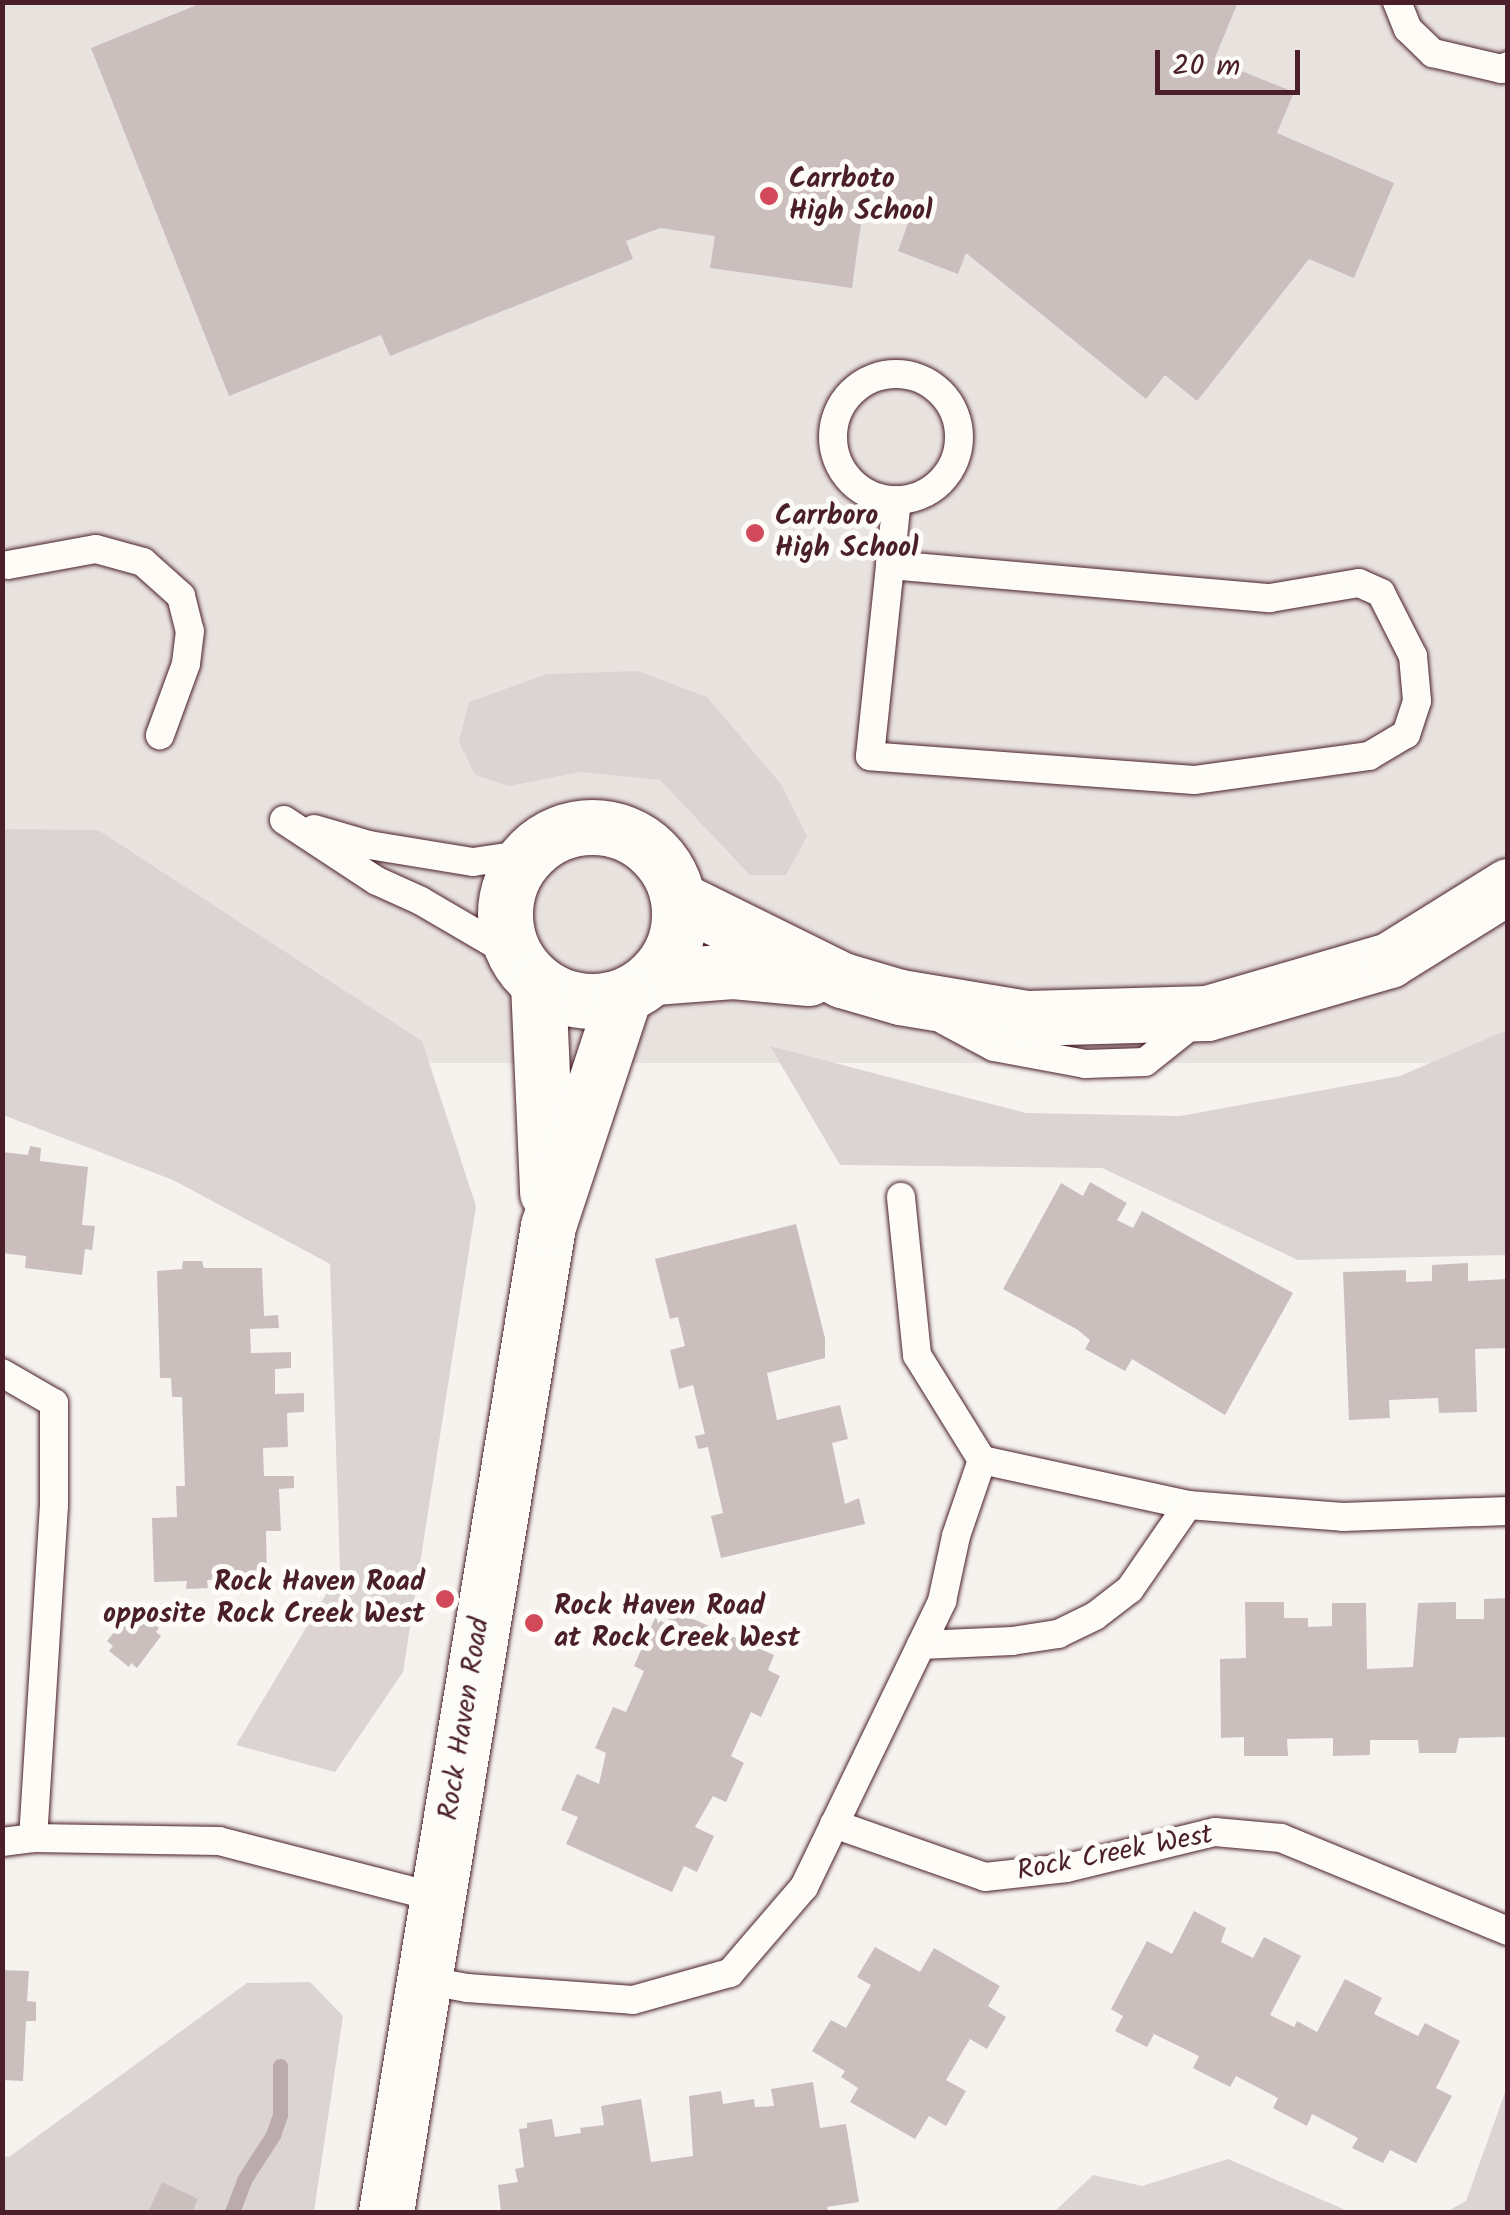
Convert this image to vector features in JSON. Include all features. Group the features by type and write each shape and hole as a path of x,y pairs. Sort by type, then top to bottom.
{"street":[{"path":"528,854 550,837 576,828 604,826 632,835 654,851 670,874 680,900 842,980"},
{"name":"Rock Haven Road","path":"528,854 513,877 505,904 506,930 526,970 548,1226"},
{"path":"526,970 565,998 595,1002 639,987 733,971 842,980 900,996 1027,1018 1208,1013 1389,960 1508,886"},
{"name":"Rock Haven Road","path":"386,2212 548,1226 639,987 670,954 679,928 680,900"}],"lane":[{"path":"1397,2 1408,29 1433,53 1502,69 1508,66"},
{"path":"902,373 940,390 959,428 958,450 950,470 918,497 897,500 868,493 844,474 832,434 846,396 881,375 902,373"},
{"path":"890,566 1270,598 1360,583 1381,594 1413,656 1417,701 1406,734 1369,756 1194,780 870,756 890,566 897,500"},
{"path":"8,565 96,549 143,562 181,596 190,631 186,664 160,735"},
{"path":"526,970 421,901 377,881 284,820 369,845 435,857 474,862 528,854"},
{"path":"901,1197 917,1355 982,1460 1188,1505 1342,1517 1508,1511"},
{"path":"2,1373 54,1403 54,1505 33,1838"},
{"path":"422,1980 467,1988 633,2000 730,1973 804,1886 942,1601 956,1536 982,1460"},
{"path":"921,1645 1012,1641 1058,1634 1095,1616 1130,1589 1188,1505"},
{"name":"Rock Creek West","path":"834,1824 985,1877 1067,1868 1215,1832 1281,1838 1508,1932"},
{"path":"2,1842 33,1838 219,1841 436,1897"}],"shaded area":[{"name":"Carrboro High School","path":"2,3 1507,3 1507,1063 2,1063"},
{"path":"638,671 707,697 781,784 807,836 786,875 750,875 660,780 581,772 509,786 475,775 459,742 469,702 547,674"},
{"path":"3,829 98,830 422,1041 476,1206 403,1672 335,1772 236,1745 340,1571 330,1264 173,1180 3,1115"},
{"path":"1507,1030 1507,1255 1298,1260 1102,1168 840,1165 770,1046 1026,1113 1180,1116 1400,1076"},
{"path":"310,1982 343,2016 314,2212 3,2212 2,2156 9,2157 247,1983"},
{"path":"1507,2087 1507,2212 1446,2212 1466,2201"},
{"path":"1228,2159 1350,2212 1054,2212 1093,2175 1142,2186"}],"building":[{"name":"Carrboto High School","path":"204,2 1238,2 1214,60 1294,92 1277,133 1394,183 1354,278 1309,259 1197,401 1165,375 1146,399 966,253 958,274 898,251 911,215 863,209 852,288 710,268 715,236 660,228 626,241 633,259 390,356 381,335 229,396 91,48"},
{"path":"30,1146 41,1148 40,1161 88,1167 82,1225 95,1226 92,1250 85,1249 82,1275 25,1268 26,1256 2,1253 2,1152 28,1155"},
{"path":"1090,1182 1127,1203 1117,1220 1133,1228 1142,1211 1293,1293 1225,1415 1132,1359 1125,1371 1085,1349 1090,1340 1078,1330 1003,1289 1061,1183 1083,1196"},
{"path":"796,1224 825,1338 825,1358 767,1373 777,1420 840,1405 848,1439 832,1443 845,1504 859,1498 865,1524 721,1558 711,1516 723,1513 708,1447 698,1449 695,1436 705,1434 693,1385 679,1389 670,1350 685,1346 678,1317 670,1319 655,1259"},
{"path":"183,1261 202,1261 204,1268 262,1268 264,1316 278,1315 279,1328 250,1329 251,1353 291,1352 291,1368 275,1369 275,1394 304,1393 304,1412 287,1413 288,1447 263,1448 264,1476 294,1476 294,1488 279,1489 281,1531 266,1531 267,1578 207,1580 208,1588 186,1589 187,1581 154,1582 152,1518 177,1517 176,1486 185,1486 182,1397 172,1397 171,1378 160,1378 157,1271 182,1269"},
{"path":"1468,1263 1468,1281 1508,1279 1508,1348 1475,1349 1477,1412 1439,1413 1438,1398 1389,1400 1390,1418 1349,1420 1343,1272 1406,1270 1406,1282 1432,1281 1432,1265"},
{"path":"1508,1598 1508,1737 1459,1738 1456,1753 1419,1753 1418,1740 1370,1740 1370,1755 1333,1756 1333,1738 1287,1739 1288,1756 1244,1756 1244,1737 1221,1738 1220,1659 1246,1658 1245,1602 1284,1602 1284,1618 1308,1618 1308,1627 1332,1626 1332,1603 1366,1603 1367,1669 1413,1667 1418,1603 1456,1602 1456,1619 1484,1619 1484,1599"},
{"path":"673,1610 774,1655 768,1670 780,1676 761,1717 751,1712 731,1756 744,1763 726,1802 713,1796 695,1827 714,1836 697,1872 684,1866 672,1892 566,1844 578,1817 561,1810 577,1774 599,1784 606,1753 595,1748 613,1707 626,1712 644,1671 634,1666 655,1618 667,1624"},
{"path":"130,1612 135,1616 138,1612 159,1628 156,1632 161,1636 137,1668 131,1663 129,1667 109,1651 113,1646 107,1641"},
{"path":"1194,1911 1226,1928 1221,1942 1253,1958 1264,1937 1301,1956 1270,2015 1294,2027 1297,2021 1317,2032 1345,1979 1382,1998 1374,2014 1418,2036 1425,2023 1460,2041 1436,2088 1452,2096 1416,2163 1390,2150 1383,2163 1352,2148 1358,2138 1312,2114 1307,2126 1273,2108 1278,2098 1236,2076 1230,2087 1193,2068 1199,2056 1154,2034 1147,2047 1115,2031 1123,2016 1111,2009 1147,1941 1172,1954"},
{"path":"875,1947 920,1972 934,1948 1000,1986 988,2006 1006,2017 987,2049 970,2039 946,2080 966,2091 946,2126 929,2116 915,2139 850,2102 858,2088 841,2077 845,2071 812,2051 831,2020 846,2028 871,1985 857,1977"},
{"path":"2,1970 29,1971 27,2001 36,2002 36,2021 26,2021 23,2081 2,2080"},
{"path":"813,2082 820,2128 846,2124 859,2202 827,2207 828,2212 501,2212 498,2185 518,2182 515,2169 524,2167 519,2129 527,2128 527,2123 552,2119 555,2137 581,2133 580,2128 604,2125 601,2106 641,2099 651,2162 693,2156 689,2096 721,2091 723,2104 754,2099 755,2107 774,2106 771,2089"},
{"path":"162,2182 198,2199 192,2212 148,2212"}],"waterway":[{"path":"232,2212 244,2180 273,2135 280,2115 280,2066"}],"place":[{"name":"Carrboto High School","path":"769,196"},
{"name":"Carrboro High School","path":"755,533"},
{"name":"Rock Haven Road opposite Rock Creek West","path":"445,1599"},
{"name":"Rock Haven Road at Rock Creek West","path":"534,1623"}]}
